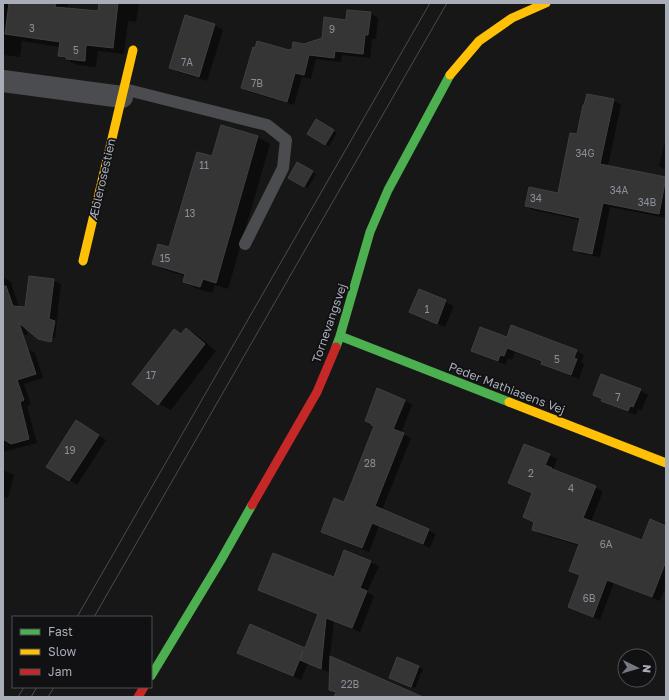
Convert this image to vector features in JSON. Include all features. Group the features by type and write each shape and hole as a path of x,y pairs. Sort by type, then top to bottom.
{"street":[{"name":"Tornevangsvej","path":"152,674 317,392 340,336 370,232 388,190 449,76 479,41 512,18 546,3"},
{"name":"Æblerosestien","path":"83,261 133,50"},
{"path":"3,81 123,93"},
{"name":"Peder Mathiasens Vej","path":"340,336 666,463"},
{"path":"138,697 143,688"}],"lane":[{"path":"123,93 268,125 286,140 284,168 245,244"}],"building":[{"path":"9,3 56,3 55,7 98,11 99,3 118,3 113,48 86,45 85,61 66,59 66,57 58,56 60,42 5,34"},
{"path":"347,10 371,12 368,35 365,35 363,54 335,51 334,58 309,55 304,75 295,73 287,102 241,88 253,47 255,48 257,41 289,50 292,49 293,42 304,44 322,38 324,17 346,20"},
{"path":"185,15 215,24 199,77 169,68"},
{"path":"587,94 614,99 600,164 666,177 659,214 603,203 592,254 573,250 580,218 525,206 529,187 558,193 570,133 577,134 583,105"},
{"path":"316,119 334,130 325,145 307,134"},
{"path":"221,125 258,136 216,283 203,279 200,287 183,282 185,274 152,264 158,244 169,247 197,152 212,156"},
{"path":"297,162 313,171 304,187 288,178"},
{"path":"29,276 54,279 49,319 55,321 51,342 38,339 19,323 36,374 17,380 24,400 20,402 29,439 11,444 3,439 3,286 6,286 13,306 25,307"},
{"path":"419,289 446,300 437,324 409,312"},
{"path":"511,325 577,350 574,358 577,359 571,375 541,364 542,361 507,348 504,356 500,355 498,361 471,351 480,327 507,337"},
{"path":"186,328 205,344 158,405 132,384 174,329 181,334"},
{"path":"601,374 641,389 633,407 630,406 628,411 601,401 602,399 593,395"},
{"path":"377,388 405,400 393,429 404,433 375,506 429,529 423,544 372,523 362,548 321,532 334,498 344,502 374,426 365,421"},
{"path":"76,420 99,435 69,481 46,467"},
{"path":"524,444 550,454 545,465 596,486 583,518 642,540 650,519 666,526 666,561 652,597 607,580 593,617 568,607 580,575 569,571 579,544 532,530 534,522 523,517 532,493 508,483"},
{"path":"344,550 371,561 360,588 367,591 352,628 326,618 321,669 300,660 303,651 293,676 237,653 250,624 305,648 318,614 258,590 273,553 334,577"},
{"path":"330,656 423,697 334,697 336,692 329,690"},
{"path":"397,657 419,666 411,687 389,678"}],"tram line":[{"path":"78,616 430,3"},
{"path":"95,616 447,3"},
{"path":"18,697 23,688"},
{"path":"31,697 36,688"},
{"path":"48,697 53,688"}],"traffic: fast":[{"path":"336,347 370,232 388,190 450,75"},
{"path":"340,336 509,402"},
{"path":"152,674 221,560 252,505"}],"traffic: slow":[{"path":"450,75 479,41 512,18 546,3"},
{"path":"83,261 133,50"},
{"path":"509,402 666,463"}],"traffic: jam":[{"path":"252,505 317,392 336,347"},
{"path":"138,697 143,688"}]}
